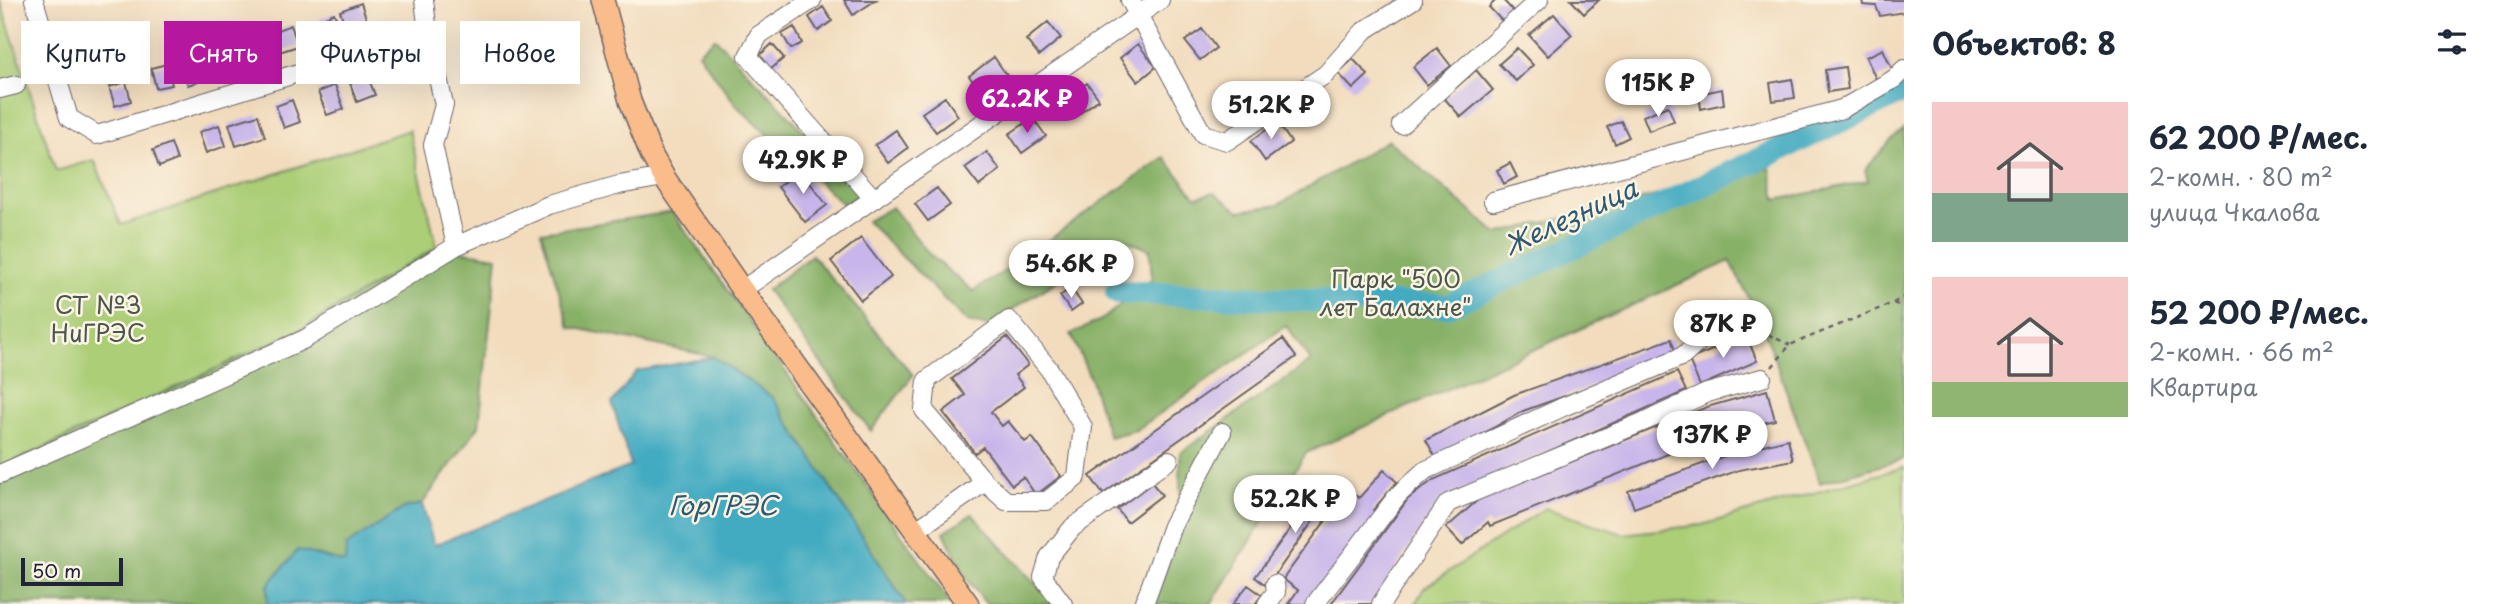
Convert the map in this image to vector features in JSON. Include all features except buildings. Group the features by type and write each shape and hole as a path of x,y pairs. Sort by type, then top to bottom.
{"main road":[{"path":"603,0 630,101 651,154 664,177 968,604"}],"street":[{"path":"34,0 69,118 97,135 296,74"},
{"path":"424,0 427,21"},
{"path":"812,0 759,35 747,56 874,198"},
{"path":"742,290 874,198 1134,8 1160,0"},
{"path":"1134,8 1203,134 1227,141 1326,74 1364,31 1413,0"},
{"path":"1401,125 1539,0"},
{"path":"1493,201 1842,109 1895,79 1904,69"},
{"path":"439,84 444,105 433,145 456,246"},
{"path":"0,474 305,339 456,246 549,205 619,185 664,177"},
{"path":"1009,320 1049,369 1083,427 1076,477 1047,501 1006,501 985,482 924,410 927,380 1009,320"},
{"path":"1315,604 1398,495 1424,471 1683,356 1703,338 1745,324"},
{"path":"1381,604 1448,503 1707,393 1762,378"},
{"path":"1144,604 1172,526 1222,432"},
{"path":"1063,604 1043,577 1049,556 1073,527 1169,460"},
{"path":"915,531 985,482"},
{"path":"1267,604 1276,592 1275,584"}],"path":[{"path":"1762,378 1790,345 1904,297"},
{"path":"1893,303 1904,307"},
{"path":"1745,324 1790,345"}],"green space":[{"name":"СТ №3 НиГРЭС","path":"0,0 21,64 21,84 28,84 56,171 94,160 121,225 409,130 437,247 298,331 0,468"},
{"path":"715,38 860,193 844,205 737,106 698,53"},
{"name":"Парк \"500 лет Балахне\"","path":"1904,129 1904,459 1820,483 1761,322 1730,261 1306,453 1211,604 1153,604 1180,527 1180,453 1311,361 1286,326 1136,430 1109,437 1091,380 1071,334 1103,319 1152,279 1150,250 1124,239 988,326 967,322 867,221 892,207 930,255 973,291 1014,265 1164,157 1196,197 1214,192 1239,211 1278,205 1388,140 1497,234 1770,168 1776,200 1868,181 1865,170"},
{"path":"672,212 951,604 906,604 773,398 714,357 570,327 541,232"},
{"path":"437,247 497,257 479,426 422,504 404,508 345,563 268,585 267,604 0,604 0,468 298,331"},
{"path":"812,255 913,375 871,431 767,290"},
{"path":"1904,467 1904,604 1415,604 1424,588 1545,508 1623,534 1702,525"},
{"path":"972,514 1054,604 986,604 963,573 944,532"}],"water":[{"name":"ГорГРЭС","path":"714,357 773,398 906,604 267,604 268,585 298,550 345,563 346,546 404,508 422,504 434,545 631,466 612,403 637,371"}],"waterway":[{"name":"Железница","path":"1117,292 1448,306 1904,91"}]}
